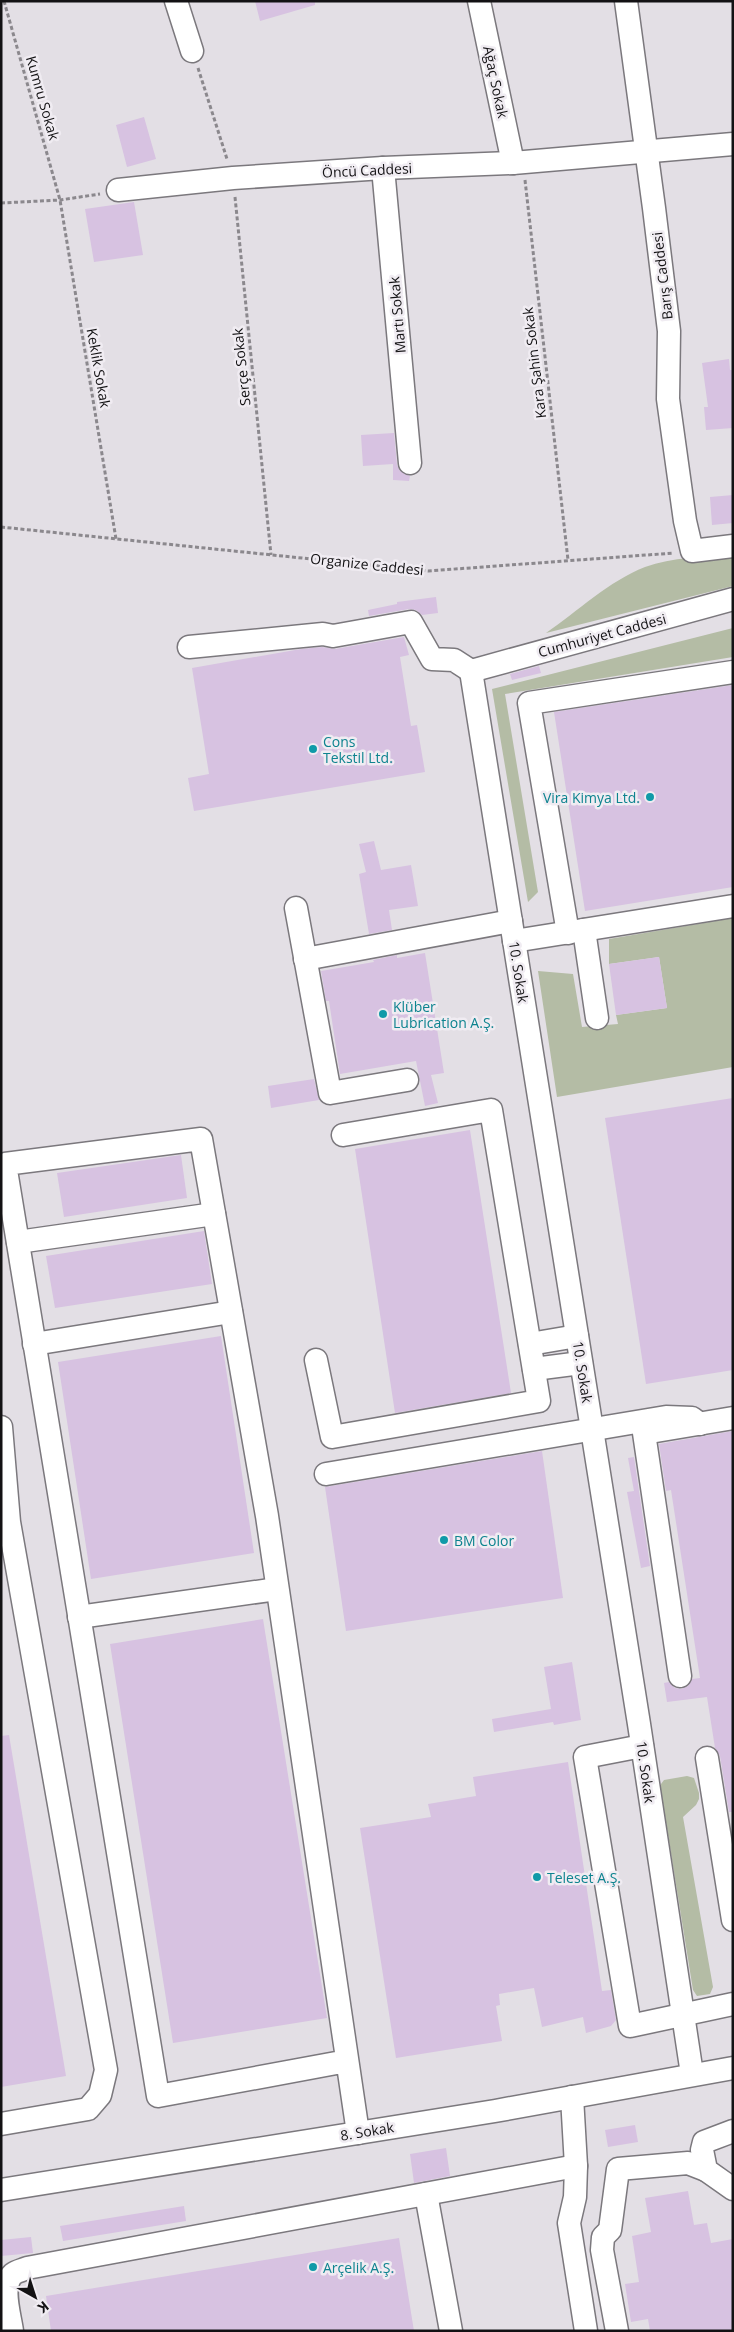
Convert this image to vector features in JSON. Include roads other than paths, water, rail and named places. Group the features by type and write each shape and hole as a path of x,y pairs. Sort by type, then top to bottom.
{"street":[{"path":"176,1 192,51"},
{"name":"Ağaç Sokak","path":"479,1 518,163"},
{"name":"Barış Caddesi","path":"626,1 668,331 668,399 685,521 692,551 733,546"},
{"name":"Öncü Caddesi","path":"118,190 233,178 384,168 518,163 733,144"},
{"name":"Martı Sokak","path":"384,168 410,463"},
{"name":"Cumhuriyet Caddesi","path":"471,671 733,599"},
{"path":"189,647 322,634 333,636 411,622 432,659 454,660 471,671"},
{"name":"10. Sokak","path":"471,671 642,1746 692,2074"},
{"path":"597,1018 576,931 529,703 733,672"},
{"path":"305,959 512,931 576,931 733,906"},
{"path":"296,908 330,1093 407,1080"},
{"path":"316,1360 332,1437 539,1401 491,1110 343,1136"},
{"path":"347,2061 158,2096 5,1164 201,1139 277,1589 358,2133"},
{"path":"18,1242 214,1214"},
{"path":"34,1344 231,1312"},
{"path":"530,1344 577,1336"},
{"path":"534,1369 581,1363"},
{"path":"326,1474 666,1417 692,1418 700,1424"},
{"path":"680,1676 644,1433 733,1418"},
{"path":"1,1427 9,1522 106,2070 100,2095 88,2109 1,2124"},
{"path":"79,1617 277,1589"},
{"path":"642,1746 585,1757 630,2026 733,2004"},
{"path":"706,1758 733,1920"},
{"name":"8. Sokak","path":"1,2190 358,2133 733,2068"},
{"path":"572,2096 576,2197 569,2223 586,2331"},
{"path":"706,2170 702,2150 704,2142 733,2131"},
{"path":"618,2331 602,2250 603,2237 610,2230 618,2169 688,2163 706,2170 733,2189"},
{"path":"12,2331 5,2289 6,2282 13,2274 27,2268 576,2166"},
{"path":"426,2194 451,2331"}],"place":[{"name":"Cons Tekstil Ltd.","path":"313,749"},
{"name":"Vira Kimya Ltd.","path":"650,797"},
{"name":"Klüber Lubrication A.Ş.","path":"383,1014"},
{"name":"BM Color","path":"444,1540"},
{"name":"Teleset A.Ş.","path":"537,1877"},
{"name":"Arçelik A.Ş.","path":"313,2267"}]}
